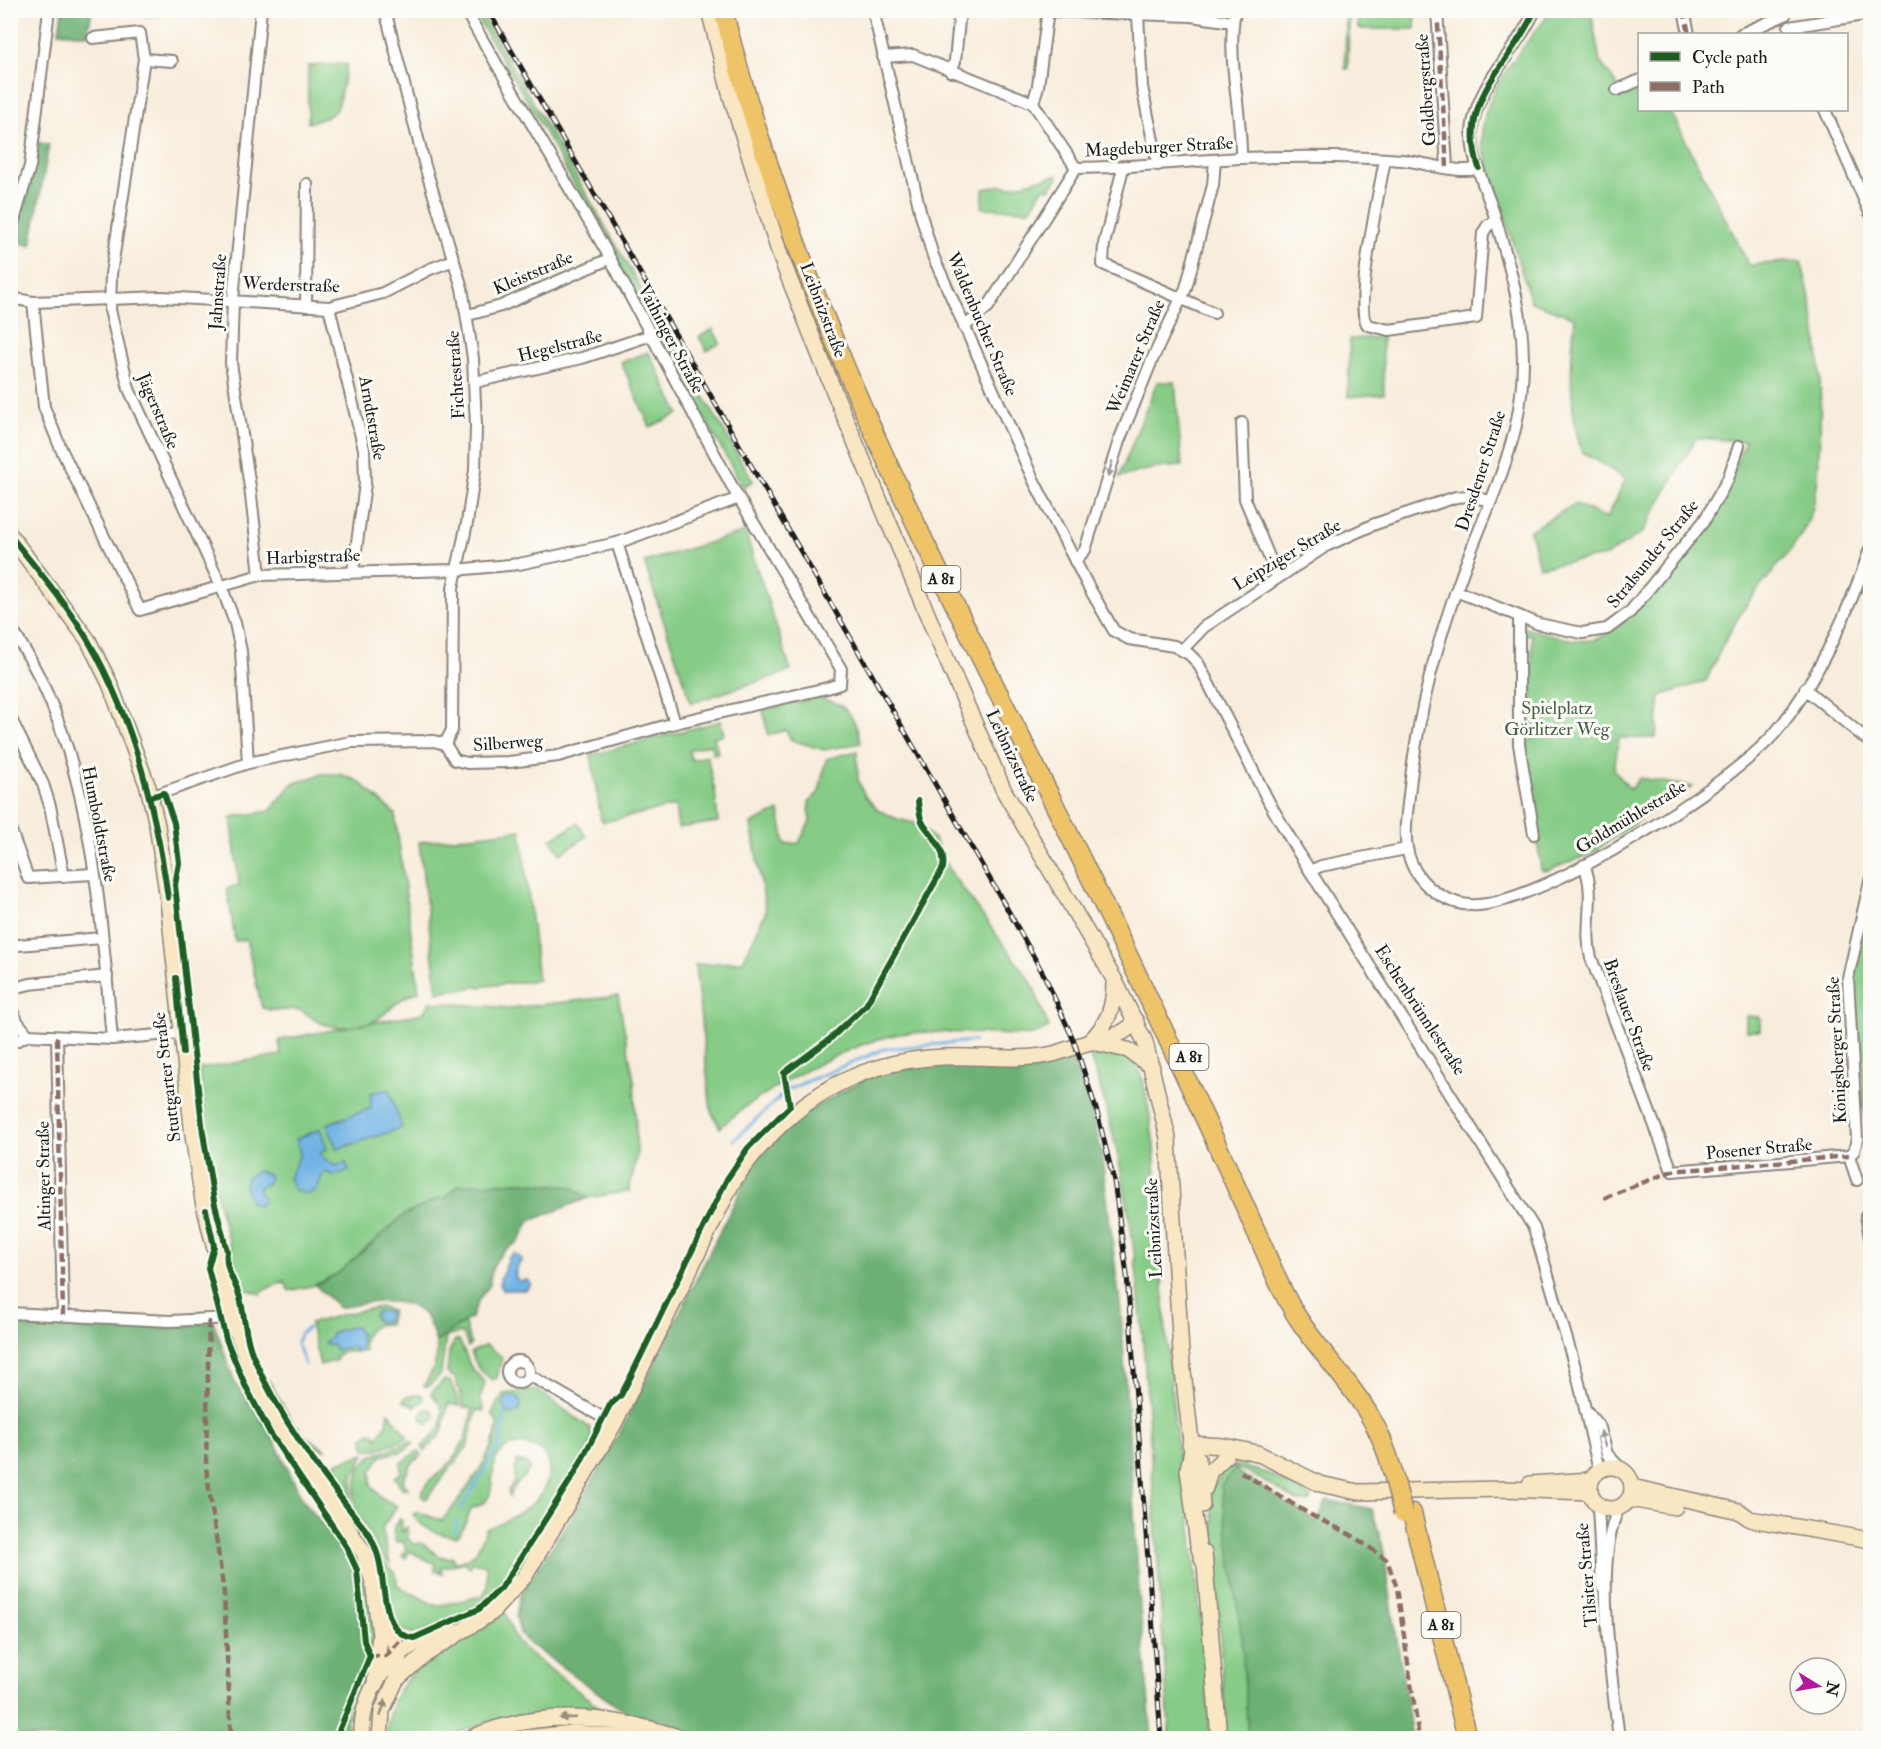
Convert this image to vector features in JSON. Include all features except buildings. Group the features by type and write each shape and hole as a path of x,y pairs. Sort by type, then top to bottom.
{"highway":[{"name":"A 81","path":"723,10 756,124 797,248 829,332 880,448 947,592 1179,1062 1287,1300 1304,1328 1366,1408 1396,1470"},
{"name":"A 81","path":"732,10 748,70 813,263 899,464 961,597 1185,1048 1288,1276 1315,1325 1340,1354 1373,1404 1393,1444 1396,1470 1467,1738"},
{"name":"A 81","path":"1407,1513 1457,1738"}],"street":[{"path":"10,234 30,166 49,10"},
{"name":"Jahnstraße","path":"260,575 250,487 232,378 233,299 261,10"},
{"name":"Fichtestraße","path":"385,10 425,166 468,315 475,382 473,485 455,570 451,640 452,730 445,744"},
{"name":"Vaihinger Straße","path":"465,10 609,259 739,498 838,662 840,684"},
{"name":"Leibnizstraße","path":"709,10 730,93 781,258 833,389 1004,791 1114,979 1136,1021 1152,1067 1168,1138 1181,1353 1191,1448"},
{"name":"Waldenbucher Straße","path":"873,10 921,215 933,256 1017,447 1075,561 1114,631 1129,639 1183,649"},
{"path":"951,72 960,10"},
{"name":"Goldbergstraße","path":"1437,10 1447,167"},
{"name":"Dresdener Straße","path":"1406,849 1410,785 1421,719 1436,652 1515,428 1523,385 1521,310 1472,137 1479,104 1488,84 1523,35 1535,10"},
{"path":"1684,10 1689,33"},
{"path":"884,57 913,55 1033,103 1038,86 1048,11 1138,15 1191,13 1234,16 1241,158"},
{"path":"1743,33 1785,13 1790,31 1870,14"},
{"path":"1138,15 1142,87 1158,165"},
{"name":"Jägerstraße","path":"93,38 140,33 144,58 109,298 115,341 129,389 222,588 241,651 248,763"},
{"path":"144,58 172,61"},
{"path":"1617,90 1638,81"},
{"name":"Magdeburger Straße","path":"1033,103 1076,168 1123,168 1241,158 1385,159 1465,171 1479,168"},
{"path":"1825,111 1870,213"},
{"path":"1385,159 1369,244 1362,314 1368,325 1389,330 1476,318 1483,233 1488,225 1496,222"},
{"name":"Weimarer Straße","path":"1075,561 1085,550 1119,441 1179,297 1186,288 1213,185 1215,160"},
{"path":"964,327 988,307 1076,168"},
{"path":"1123,168 1102,262 1215,313"},
{"path":"306,184 306,306"},
{"name":"Kleiststraße","path":"468,315 501,306 609,259"},
{"name":"Werderstraße","path":"10,298 33,302 109,298 233,299 329,307 383,294 429,269 454,260"},
{"name":"Harbigstraße","path":"33,302 44,408 61,449 140,610 222,588 260,575 455,570 519,564 617,543 739,498"},
{"name":"Arndtstraße","path":"329,307 364,450 365,484 353,572"},
{"name":"Hegelstraße","path":"475,382 582,358 651,335"},
{"path":"1242,423 1245,499 1277,576"},
{"name":"Stralsunder Straße","path":"1456,591 1519,618 1588,633 1608,629 1620,622 1704,521 1728,479 1739,446"},
{"name":"Leipziger Straße","path":"1183,649 1196,633 1277,576 1326,546 1375,524 1456,497 1470,496 1490,501"},
{"name":"Stuttgarter Straße","path":"10,535 92,648 126,722 150,797 165,879 181,1033 203,1201 232,1318 256,1380 281,1427 354,1535 369,1567 380,1635 375,1684 364,1713 362,1738"},
{"path":"617,543 675,723"},
{"name":"Goldmühlestraße","path":"1406,849 1416,874 1436,892 1449,900 1476,905 1525,891 1584,864 1655,825 1735,768 1773,735 1805,689 1855,591 1870,549"},
{"path":"1519,618 1519,744 1534,834"},
{"name":"Humboldtstraße","path":"10,627 22,644 48,697 69,755 86,823 102,938 112,1039"},
{"name":"Eschenbrünnlestraße","path":"1183,649 1202,670 1270,804 1310,871 1534,1228 1542,1246 1586,1409 1594,1487"},
{"name":"Silberweg","path":"445,744 449,754 459,762 509,762 558,756 675,723 840,684"},
{"path":"1805,689 1870,742"},
{"path":"12,723 43,784 50,806 64,877"},
{"path":"150,797 248,763 351,742 434,741 445,744"},
{"path":"10,828 28,878 93,874"},
{"path":"1310,871 1321,866 1406,849"},
{"name":"Breslauer Straße","path":"1584,864 1590,883 1588,942 1591,958 1672,1171"},
{"name":"Königsberger Straße","path":"1849,1156 1854,1151 1857,1139 1848,978 1870,881"},
{"path":"10,948 18,945 102,938"},
{"path":"10,989 30,984 106,976"},
{"path":"1102,1030 1112,1011 1114,979"},
{"path":"10,1004 17,1021 28,1035"},
{"path":"1088,1042 1102,1030 1118,1023 1136,1021"},
{"path":"380,1738 382,1710 396,1680 402,1659 440,1634 459,1632 491,1613 516,1587 614,1424 732,1183 753,1152 793,1112 842,1082 902,1062 942,1057 1052,1054 1123,1033 1136,1021"},
{"path":"10,1044 28,1035 112,1039 181,1033"},
{"name":"Altinger Straße","path":"57,1037 63,1316"},
{"path":"1088,1042 1106,1043 1128,1050 1152,1067"},
{"path":"1849,1156 1857,1180"},
{"name":"Posener Straße","path":"1672,1171 1849,1156"},
{"path":"1866,1216 1870,1238"},
{"path":"10,1313 170,1322 232,1318"},
{"path":"529,1375 614,1424"},
{"name":"Eschenbrünnlestraße","path":"1586,1409 1600,1428 1607,1454 1620,1468"},
{"path":"1191,1448 1205,1458 1248,1451"},
{"path":"1191,1448 1248,1451 1268,1457 1320,1484 1338,1489 1379,1493 1594,1487"},
{"path":"1191,1448 1198,1459 1203,1561 1219,1738"},
{"path":"1191,1448 1188,1469 1198,1545 1203,1561"},
{"path":"1202,1512 1208,1476 1226,1456"},
{"path":"1594,1487 1609,1466 1620,1468 1629,1476 1627,1498"},
{"path":"1594,1487 1608,1509 1627,1498 1739,1511 1744,1517 1870,1540"},
{"name":"Tilsiter Straße","path":"1594,1487 1599,1566 1610,1643"},
{"name":"Tilsiter Straße","path":"1619,1738 1610,1643 1607,1590 1608,1548 1611,1524 1627,1498"},
{"name":"Stuttgarter Straße","path":"378,1612 402,1659"},
{"name":"Stuttgarter Straße","path":"380,1635 402,1659"},
{"name":"Stuttgarter Straße","path":"375,1684 402,1659"},
{"path":"471,1738 499,1728 543,1720 575,1718 626,1723 681,1738"},
{"path":"524,1738 575,1733 630,1738"}],"green space":[{"path":"199,10 199,12 142,16 142,11"},
{"path":"62,11 92,11 87,35 59,32"},
{"path":"473,11 480,11 753,481 743,487 533,111"},
{"path":"1346,11 1349,11 1348,69 1345,69"},
{"path":"1358,11 1416,11 1415,29 1358,29"},
{"name":"Spielplatz Görlitzer Weg","path":"1547,11 1591,11 1600,62 1624,94 1638,87 1638,111 1671,111 1749,265 1801,261 1816,334 1821,404 1815,497 1811,514 1798,539 1736,620 1706,681 1660,696 1656,738 1619,738 1614,770 1630,789 1640,778 1693,787 1659,806 1591,854 1546,871 1541,870 1533,806 1521,743 1532,740 1532,711 1524,711 1524,700 1532,699 1532,635 1524,634 1524,628 1570,639 1589,640 1596,639 1624,621 1658,587 1703,534 1721,502 1745,441 1696,438 1643,532 1606,556 1539,567 1530,530 1575,504 1607,518 1626,479 1582,452 1574,420 1571,386 1575,318 1531,302 1482,144 1487,109 1502,76 1546,18"},
{"path":"347,64 337,110 327,117 308,123 308,66"},
{"path":"33,141 49,145 31,246 11,240 11,234"},
{"path":"1057,175 1058,178 1049,190 1044,187 1030,210 982,208 983,189 1002,185 1009,187"},
{"path":"713,329 720,343 707,351 699,337"},
{"path":"1382,337 1384,394 1348,397 1350,339"},
{"path":"649,352 679,414 650,427 621,362"},
{"path":"1157,382 1175,382 1182,466 1155,468 1119,477"},
{"path":"745,532 791,671 691,703 644,562"},
{"path":"816,698 835,703 847,711 852,717 861,743 824,750 791,740 786,730 768,735 763,710"},
{"path":"721,721 724,734 714,737 718,753 713,754 710,744 689,750 691,760 707,756 715,791 718,822 678,828 675,806 604,822 601,820 591,755"},
{"path":"857,751 858,780 865,796 878,810 897,819 918,824 934,839 952,874 1032,983 1049,1028 1032,1035 909,1033 864,1044 837,1055 782,1084 757,1099 720,1128 711,1111 695,965 743,961 766,911 751,824 779,811 785,844 799,843 810,821 809,802 819,792 826,759"},
{"path":"322,774 340,774 358,781 395,814 419,992 400,1000 374,1021 360,1026 336,1027 321,1023 299,1010 262,1008 246,939 235,941 227,888 239,885 231,817 270,811 292,784"},
{"path":"578,823 586,837 560,854 551,839"},
{"path":"521,830 538,980 437,992 419,842"},
{"path":"1870,905 1870,1173 1853,972"},
{"path":"618,996 634,1080 637,1154 629,1191 588,1198 572,1187 522,1182 459,1185 445,1198 439,1198 403,1216 337,1274 315,1285 289,1291 284,1281 264,1290 261,1294 241,1288 218,1202 198,1069 281,1055 279,1040 423,1013 430,1002 510,1008"},
{"path":"1746,1016 1760,1017 1760,1031 1746,1031"},
{"path":"1104,1047 1112,1048 1136,1065 1143,1079 1149,1110 1154,1146 1166,1333 1181,1482 1186,1482 1203,1639 1210,1738 1170,1738 1138,1282 1125,1190 1103,1098 1088,1051"},
{"path":"952,1061 1073,1061 1087,1094 1101,1150 1121,1312 1140,1607 1152,1738 697,1738 628,1714 527,1642 520,1633 516,1617 520,1596 579,1505 622,1428 755,1161 799,1116 873,1074"},
{"path":"522,1182 572,1187 588,1198 530,1221 518,1243 506,1249 497,1259 490,1278 490,1285 479,1299 472,1317 436,1342 427,1319 417,1309 396,1302 339,1308 315,1285 337,1274 403,1216 439,1198 445,1198 459,1185"},
{"path":"380,1307 392,1311 389,1325 377,1325 369,1331 364,1340 365,1352 360,1351 361,1335 349,1331 338,1331 331,1334 334,1345 353,1347 356,1352 343,1352 336,1356 337,1360 320,1365 310,1324 343,1314"},
{"path":"11,1319 171,1328 213,1321 235,1383 269,1430 303,1500 348,1556 355,1573 361,1629 367,1655 343,1716 346,1717 351,1738 11,1738"},
{"path":"464,1322 471,1344 468,1347 464,1335 459,1333 446,1337 441,1374 429,1386 424,1386 436,1360 436,1342"},
{"path":"455,1340 459,1340 471,1367 485,1383 480,1398 484,1411 477,1410 467,1447 426,1499 422,1497 426,1485 447,1466 458,1451 471,1417 472,1409 463,1407 456,1379 447,1373 449,1352"},
{"path":"486,1345 502,1357 497,1378 492,1380 478,1368 471,1352"},
{"path":"268,1379 295,1427 298,1426 300,1433 327,1450 305,1444 287,1417"},
{"path":"444,1380 451,1382 460,1406 448,1404 442,1433 425,1451 422,1447 441,1427 442,1408 431,1393"},
{"path":"537,1390 590,1428 592,1438 584,1457 534,1530 516,1566 496,1590 473,1609 429,1630 415,1633 400,1629 390,1605 382,1561 396,1574 397,1585 436,1606 482,1596 486,1589 487,1577 486,1565 472,1562 470,1567 464,1562 440,1568 443,1573 435,1571 435,1564 409,1551 406,1558 402,1556 406,1550 403,1541 396,1543 395,1525 400,1519 402,1532 407,1527 408,1539 414,1544 423,1543 441,1557 453,1557 455,1563 476,1552 486,1529 509,1519 531,1505 545,1487 549,1475 549,1461 537,1449 521,1445 509,1446 497,1457 488,1498 472,1508 460,1534 456,1537 432,1530 421,1524 413,1514 419,1512 442,1521 476,1476 489,1452 498,1425 492,1413 503,1394"},
{"path":"420,1394 423,1396 423,1401 415,1407 403,1401 405,1397"},
{"path":"428,1409 433,1411 435,1416 433,1421 428,1423 423,1421 421,1416 423,1411"},
{"path":"389,1412 407,1439 377,1449 365,1449 364,1436 373,1432 377,1438 387,1424"},
{"path":"412,1441 414,1443 403,1451 381,1456 371,1472 371,1485 382,1498 397,1506 382,1528 390,1563 379,1552 355,1512 354,1494 359,1469 371,1456"},
{"path":"418,1451 422,1455 410,1465 403,1482 408,1488 403,1489 394,1477 401,1473 401,1463"},
{"path":"365,1454 353,1476 350,1506 325,1474 336,1463"},
{"path":"516,1461 525,1463 530,1468 513,1489 510,1497 508,1491 514,1482"},
{"path":"1238,1465 1269,1474 1311,1497 1309,1502 1299,1502 1250,1473 1236,1468 1248,1738 1226,1738 1211,1490 1225,1469"},
{"path":"1236,1468 1239,1473 1317,1522 1327,1500 1372,1509 1383,1547 1412,1738 1248,1738 1242,1640 1221,1485"},
{"path":"362,1571 375,1635 371,1653 366,1639 359,1572"},
{"path":"505,1612 514,1636 524,1649 608,1714 519,1716 482,1723 447,1738 386,1738 390,1711 399,1690 412,1674 429,1661 486,1627"},
{"path":"367,1674 367,1679 354,1718 346,1717"}],"water":[{"path":"389,1089 402,1128 337,1149 327,1124 371,1108 370,1093"},
{"path":"320,1129 327,1149 321,1151 322,1157 335,1166 346,1163 349,1171 333,1176 324,1171 317,1190 308,1194 295,1191 289,1178 300,1154 296,1139"},
{"path":"258,1171 270,1177 267,1184 259,1187 259,1192 264,1199 259,1206 250,1202 245,1186 247,1177"},
{"path":"514,1253 522,1259 516,1270 516,1278 518,1281 528,1280 531,1284 526,1290 503,1290 501,1287 500,1279 508,1258"},
{"path":"377,1311 390,1312 387,1321 377,1322 374,1315"},
{"path":"356,1327 361,1335 360,1351 356,1352 352,1347 336,1350 333,1345 326,1345 325,1341 331,1338 332,1332"},
{"path":"512,1396 518,1399 521,1405 518,1411 512,1414 506,1411 503,1405 506,1399"}],"waterway":[{"path":"789,1089 884,1049 974,1041"},
{"path":"734,1140 781,1096"},
{"path":"305,1365 297,1342 301,1333 308,1328"},
{"path":"461,1508 499,1446 505,1413"},
{"path":"456,1532 457,1521"}],"railway":[{"path":"488,10 1009,912 1045,977 1074,1041 1097,1112 1114,1181 1127,1275 1161,1738"}],"marked path":[{"path":"1437,10 1447,167"},
{"path":"1684,10 1689,33"},
{"path":"57,1037 63,1315"},
{"path":"1604,1198 1672,1171 1849,1156"},
{"path":"209,1320 206,1467 224,1593 231,1738"},
{"path":"1241,1472 1309,1514 1353,1536 1387,1560 1397,1588 1419,1738"},
{"path":"370,1656 386,1656 404,1636"}],"cycle path":[{"path":"1479,168 1474,143 1475,122 1480,102 1535,10"},
{"path":"10,535 80,628 119,702 150,798 168,898"},
{"path":"150,797 164,793 174,823 179,863 175,885 203,1133 214,1201 227,1251 227,1264 240,1298 250,1349 263,1379 288,1423 330,1485 369,1535 378,1556 390,1617 395,1627 403,1635 414,1638 479,1609 502,1587 575,1473 610,1405 621,1395 727,1179 748,1148 790,1106 784,1073 830,1039 866,1005 943,868 943,855 922,822 918,801"},
{"path":"176,978 183,1053"},
{"path":"206,1210 214,1246 208,1268 226,1339 245,1385 270,1433 346,1546 357,1570 364,1641 370,1656"},
{"path":"336,1738 370,1656"}]}
